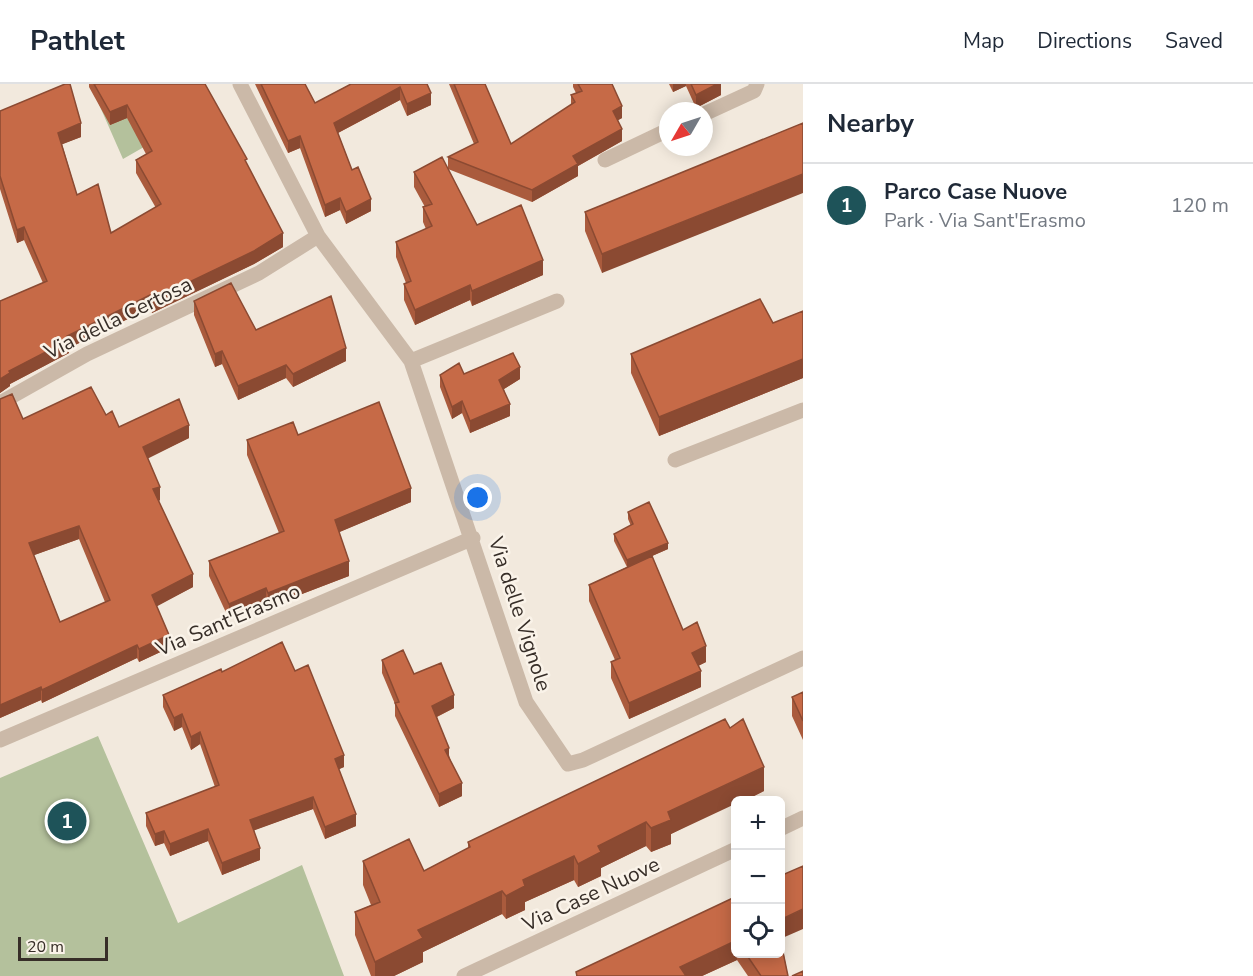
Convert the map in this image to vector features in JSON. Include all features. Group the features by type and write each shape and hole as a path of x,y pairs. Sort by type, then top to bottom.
{"street":[{"name":"Via delle Vignole","path":"240,84 318,236 411,361 473,538 526,702 568,764 583,760 803,658"},
{"path":"713,110 754,91 757,84"},
{"path":"605,160 659,134"},
{"name":"Via della Certosa","path":"0,403 87,354 259,273 318,236"},
{"path":"411,361 557,301"},
{"path":"675,460 803,410"},
{"name":"Via Sant'Erasmo","path":"0,740 473,538"},
{"path":"785,827 803,818"},
{"name":"Via Case Nuove","path":"464,976 733,850"}],"green space":[{"path":"90,84 212,108 123,159"},
{"path":"98,736 178,923 302,865 344,976 0,976 0,778"}],"building":[{"path":"70,84 81,123 58,133 77,195 98,184 111,233 161,204 136,160 152,151 127,105 110,112 94,84 205,84 247,159 245,160 283,233 254,251 152,300 150,295 67,336 69,340 9,371 10,373 0,379 0,301 47,281 24,227 17,230 0,176 0,111"},
{"path":"261,84 305,84 315,103 351,84 427,84 431,93 407,104 400,87 334,123 352,170 358,167 371,199 346,212 340,198 325,205 300,136 288,141"},
{"path":"454,84 485,84 511,144 575,102 571,95 582,91 578,84 612,84 622,106 613,111 622,129 573,156 578,164 532,190 448,157 478,142"},
{"path":"691,84 717,84 696,95"},
{"path":"803,123 803,174 602,254 585,212"},
{"path":"442,157 477,225 521,205 543,260 472,291 470,285 415,310 404,284 411,281 396,242 432,226 423,207 432,204 414,172"},
{"path":"231,283 256,330 331,296 346,348 293,374 286,365 238,386 222,351 215,354 194,301"},
{"path":"760,299 773,323 803,311 803,359 659,417 631,354"},
{"path":"513,353 520,367 499,380 510,404 470,421 462,401 452,407 440,375 459,363 464,374"},
{"path":"91,387 106,415 112,411 119,427 179,399 189,425 143,447 160,487 153,489 193,574 152,595 169,635 139,649 137,645 42,690 41,687 0,705 0,399 12,394 23,419","holes":["79,526 110,600 60,622 29,543"]},
{"path":"379,402 411,488 335,520 349,561 268,593 266,588 229,604 209,561 284,531 247,440 293,422 298,435"},
{"path":"649,502 668,543 627,560 614,534 633,524 628,512"},
{"path":"652,556 683,630 697,622 706,646 692,653 701,671 629,703 611,662 620,658 589,585"},
{"path":"282,642 295,671 308,665 344,755 335,759 356,814 325,827 313,797 250,820 260,848 222,863 208,829 170,844 164,831 155,834 146,813 219,785 200,732 191,737 182,714 174,718 163,695 221,669 222,672"},
{"path":"403,650 414,674 441,663 454,695 432,706 449,748 445,750 462,783 439,794 395,703 399,702 382,660"},
{"path":"803,692 803,721 792,697"},
{"path":"725,719 730,728 743,719 764,767 668,812 671,820 651,828 646,822 598,846 601,852 578,864 574,856 523,880 525,886 506,896 502,891 418,930 423,938 375,962 355,912 380,902 363,861 409,839 424,871 470,847 468,842"},
{"path":"803,866 803,909 785,918 785,904 785,874"},
{"path":"731,899 731,943 680,967 686,976 577,976 576,972"},
{"path":"749,958 784,958 788,976 761,976"},
{"path":"803,971 803,976 792,976"}],"place":[{"name":"Parco Case Nuove","path":"67,821"}]}
